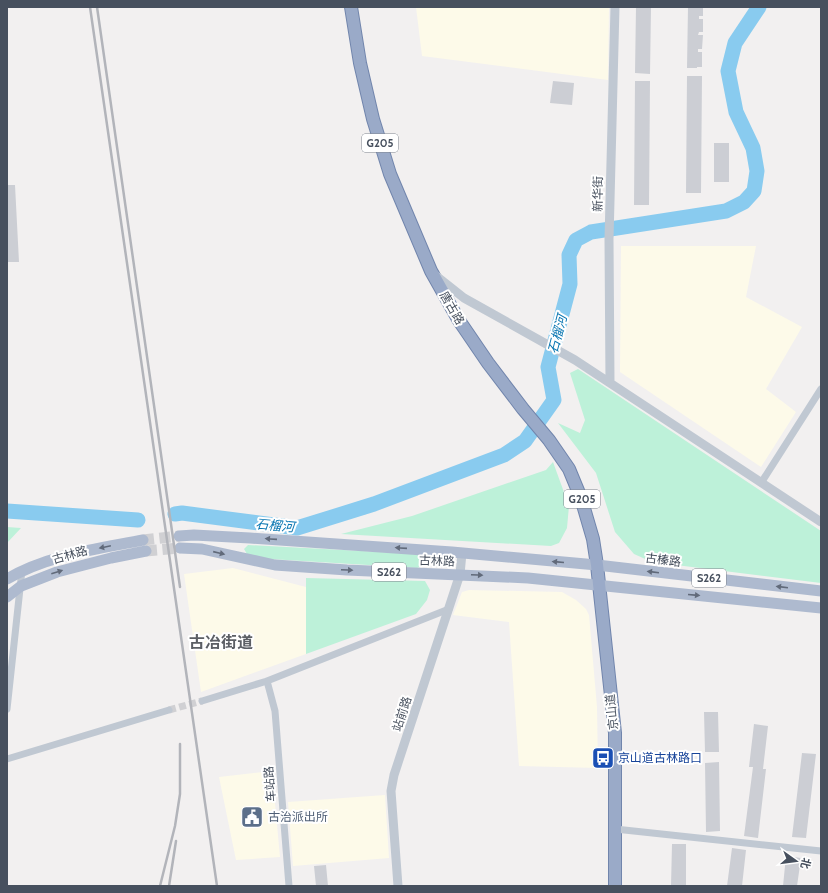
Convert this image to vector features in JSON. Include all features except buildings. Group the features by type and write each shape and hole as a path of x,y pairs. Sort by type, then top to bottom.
{"highway":[{"name":"唐古路","path":"351,7 360,63 373,119 390,174 431,272 458,318 488,363 549,440 569,469 581,498 592,539 599,586"},
{"name":"京山道","path":"599,586 615,732 615,886"}],"main road":[{"name":"古林路","path":"179,536 194,535 250,538 462,553 597,565"},
{"name":"古林路","path":"7,579 22,570 63,556 143,540"},
{"name":"古林路","path":"180,548 202,549 276,565 347,570 528,578 599,586"},
{"name":"古林路","path":"7,597 21,586 57,572 111,558 146,551"},
{"name":"古榛路","path":"597,565 821,591"},
{"name":"S262","path":"599,586 821,608"}],"street":[{"name":"新华街","path":"610,382 609,239 615,7"},
{"path":"431,272 464,298 575,360 821,522"},
{"path":"761,483 821,389"},
{"name":"站前路","path":"398,886 391,791 394,775 460,574 462,553"},
{"path":"7,709 22,570"},
{"path":"202,701 267,681 448,609"},
{"name":"车站路","path":"267,681 275,711 289,886"},
{"path":"7,759 169,710"},
{"path":"615,829 821,851"}],"shaded area":[{"path":"416,7 609,7 608,80 422,56"},
{"path":"621,246 756,246 746,297 802,327 766,389 796,412 761,467 620,372"},
{"path":"233,568 306,587 306,654 201,692 184,574"},
{"path":"469,590 562,592 576,600 586,609 589,615 597,707 598,768 519,766 509,622 453,615 462,592"},
{"name":"古治派出所","path":"272,771 280,857 236,860 219,777"},
{"path":"385,795 389,858 293,866 288,802"}],"green space":[{"path":"578,369 821,531 821,583 652,562 634,554 615,532 596,473 558,423 580,433 585,420 570,373"},
{"path":"553,462 569,506 567,528 559,543 551,546 341,534 412,516 546,470"},
{"path":"7,527 21,528 7,543"},
{"path":"248,545 418,554 424,556 423,566 417,568 270,559 247,554 244,549"},
{"path":"306,578 425,581 430,590 427,600 416,614 306,654"}],"waterway":[{"name":"石榴河","path":"175,514 182,513 297,528 374,504 504,455 525,441 554,400 548,367 570,284 569,255 576,240 591,232 726,211 744,202 754,191 757,171 753,148 736,112 728,71 735,43 759,7"},
{"name":"石榴河","path":"7,511 138,520"}],"tunnel":[{"path":"143,540 179,536"},
{"path":"146,551 180,548"},
{"path":"169,710 202,701"}],"railway":[{"path":"90,7 217,886"},
{"path":"97,7 180,587"},
{"path":"160,886 175,826 180,794 180,744"},
{"path":"169,886 176,841"}],"place":[{"name":"京山道古林路口","path":"603,758"},
{"name":"古治派出所","path":"252,817"}],"district":[{"name":"古冶街道","path":"221,642"}]}
